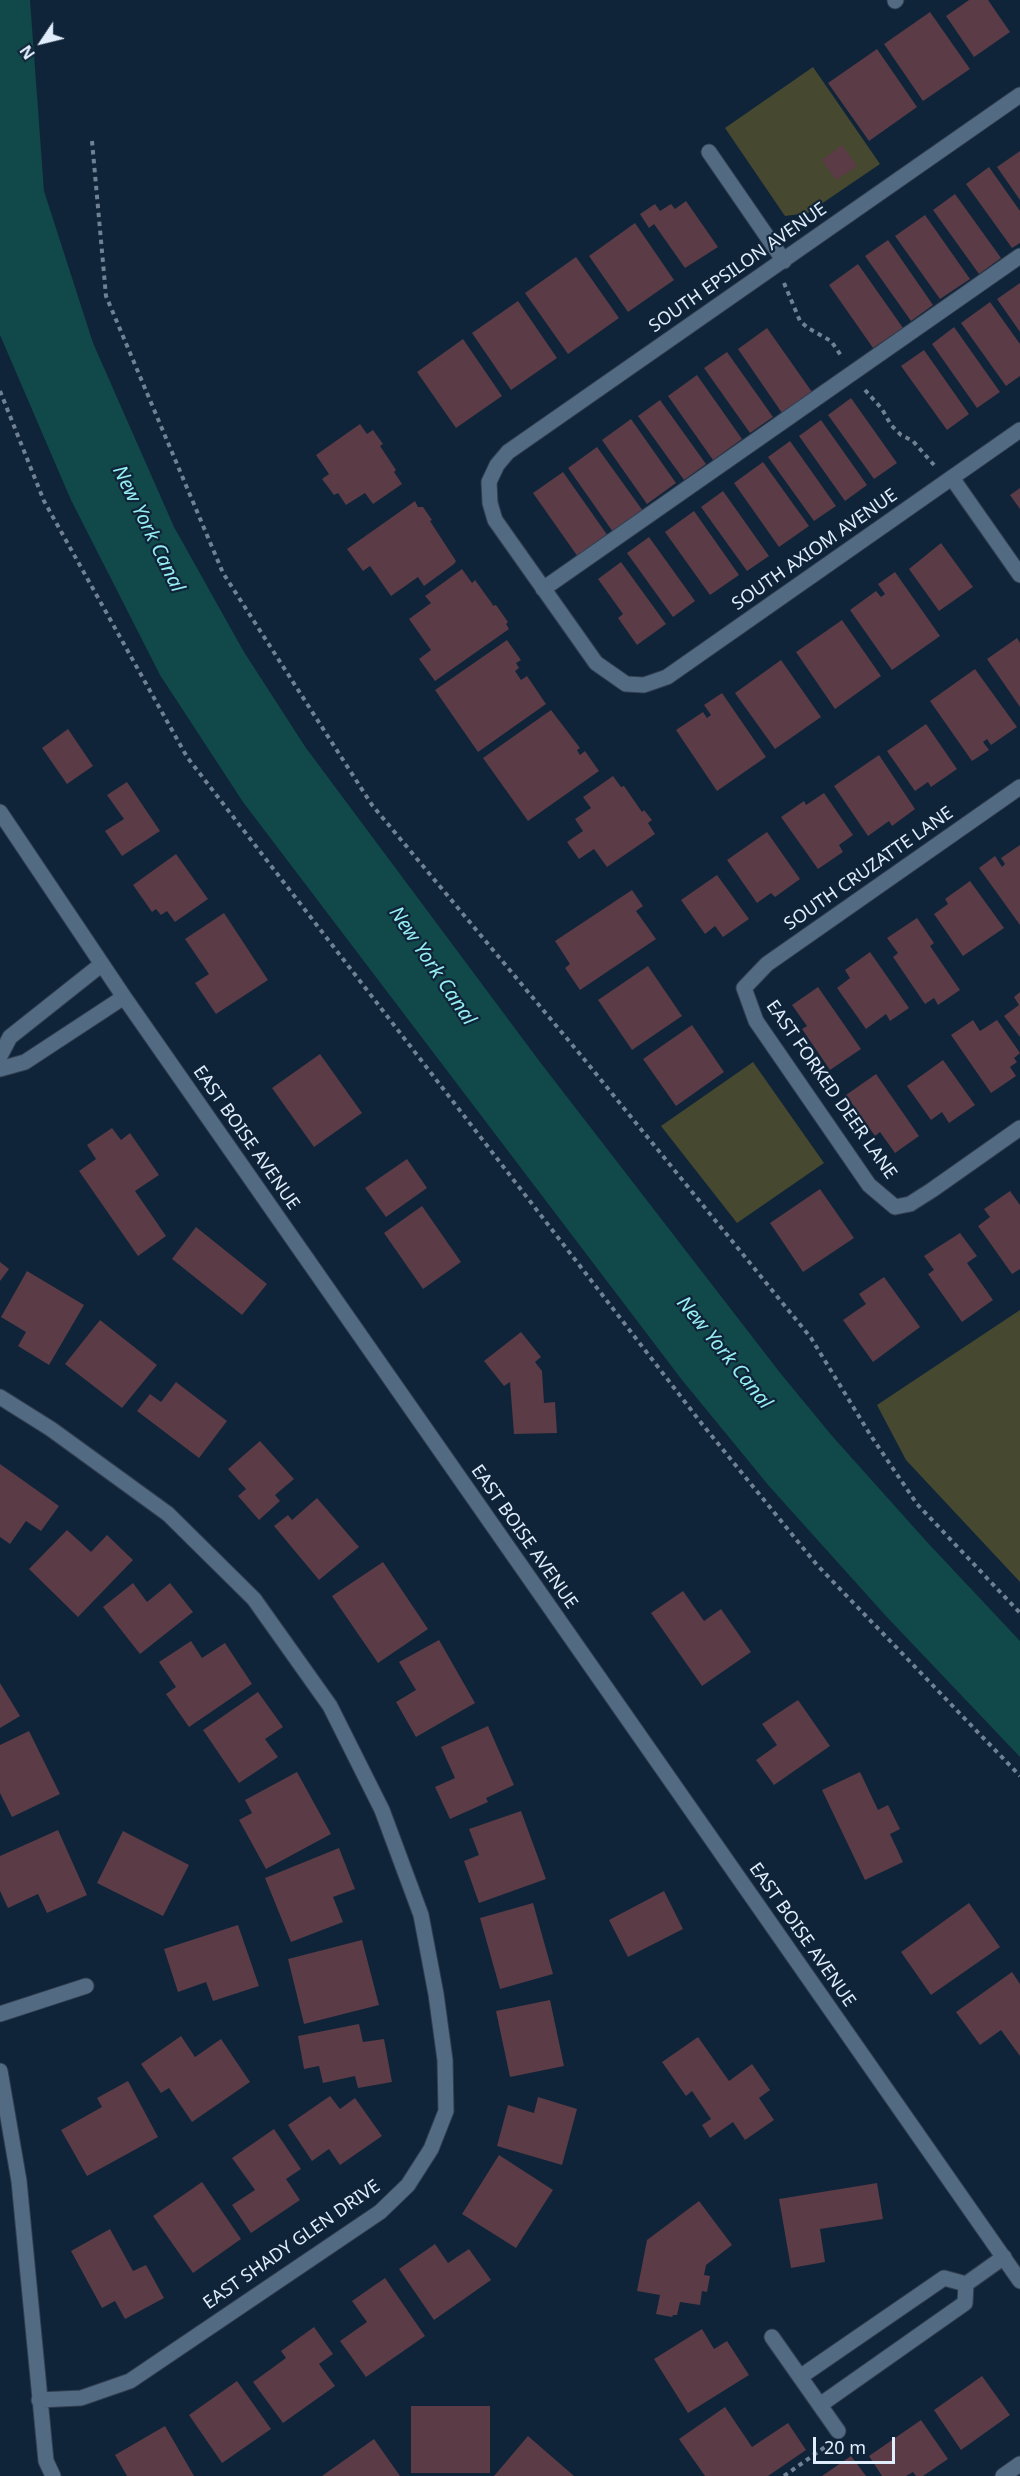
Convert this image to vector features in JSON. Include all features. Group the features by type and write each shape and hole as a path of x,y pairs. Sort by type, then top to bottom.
{"street":[{"name":"SOUTH EPSILON AVENUE","path":"543,589 495,520 490,502 489,482 497,465 508,452 1020,95"},
{"path":"709,152 784,261"},
{"path":"543,589 1020,256"},
{"name":"SOUTH AXIOM AVENUE","path":"543,589 596,663 626,684 644,685 667,677 1020,430"},
{"path":"952,478 1020,575"},
{"name":"SOUTH CRUZATTE LANE","path":"744,988 767,964 1020,787"},
{"name":"EAST BOISE AVENUE","path":"0,812 124,997 1020,2281"},
{"path":"0,1056 10,1037 102,964"},
{"name":"EAST FORKED DEER LANE","path":"744,988 756,1021 869,1185 895,1207 910,1204 1020,1128"},
{"path":"0,1069 25,1062 124,997"},
{"name":"EAST SHADY GLEN DRIVE","path":"0,1396 51,1429 168,1514 254,1599 330,1706 382,1810 421,1915 436,1994 445,2060 446,2111 431,2149 408,2185 380,2212 130,2381 81,2398 39,2400"},
{"path":"0,2014 87,1986"},
{"path":"0,2070 19,2181 46,2461 53,2476"},
{"path":"800,2377 944,2278 966,2283 1004,2258"},
{"path":"819,2405 965,2303 966,2283"},
{"path":"772,2337 838,2431"},
{"path":"1003,2476 1020,2464"}],"path":[{"path":"92,141 106,296 223,573 372,806 579,1053 811,1338 871,1436 917,1504 1020,1613"},
{"path":"0,391 44,501 187,757 695,1415 817,1565 1020,1776"},
{"path":"784,2476 828,2445"}],"shaded area":[{"path":"813,67 880,164 808,213 785,216 725,128"},
{"path":"753,1062 824,1163 737,1223 661,1126"},
{"path":"1020,1310 1020,1582 906,1460 877,1405"}],"water":[{"name":"New York Canal","path":"0,0 30,0 44,191 93,343 174,527 244,652 306,748 540,1062 781,1374 833,1437 1020,1641 1020,1757 885,1615 769,1486 682,1380 243,802 160,675 71,500 0,335"}],"building":[{"path":"969,0 988,0 1010,32 974,57 946,16"},
{"path":"930,12 970,69 923,101 884,44"},
{"path":"877,49 917,107 869,141 828,83"},
{"path":"842,145 857,166 836,180 822,160"},
{"path":"1020,151 1020,200 997,167"},
{"path":"989,167 1020,211 1020,243 1012,248 966,184"},
{"path":"955,194 1001,258 979,274 933,210"},
{"path":"686,201 718,247 685,268 654,224 649,228 640,214 655,204 660,211 671,204 675,209"},
{"path":"925,215 970,279 940,299 895,236"},
{"path":"635,223 674,280 628,312 589,256"},
{"path":"888,240 933,305 911,321 865,256"},
{"path":"576,257 619,318 568,354 525,293"},
{"path":"858,264 903,328 873,348 829,285"},
{"path":"1020,283 1020,332 997,299"},
{"path":"518,301 557,358 511,390 472,333"},
{"path":"990,302 1020,344 1020,376 1006,386 961,323"},
{"path":"954,327 1000,392 977,408 932,344"},
{"path":"767,328 812,392 782,413 738,349"},
{"path":"463,339 502,396 456,428 417,372"},
{"path":"924,350 969,414 947,430 901,366"},
{"path":"727,352 773,417 750,433 704,368"},
{"path":"697,375 742,439 713,460 668,396"},
{"path":"851,398 897,463 874,479 828,415"},
{"path":"660,400 706,464 684,480 638,416"},
{"path":"631,419 676,483 647,504 602,440"},
{"path":"821,420 867,485 845,501 799,436"},
{"path":"360,424 367,434 373,430 383,444 380,446 396,470 394,472 402,484 373,504 365,493 346,505 338,493 334,495 322,479 329,474 316,455"},
{"path":"790,441 836,506 814,521 768,457"},
{"path":"597,447 643,511 613,532 568,468"},
{"path":"763,462 809,526 779,547 734,483"},
{"path":"563,472 608,536 578,557 533,493"},
{"path":"1020,488 1020,509 1010,495"},
{"path":"723,491 769,556 747,571 701,507"},
{"path":"415,501 418,507 423,507 432,520 430,521 456,561 424,586 418,577 391,596 370,566 363,571 347,549"},
{"path":"694,511 739,575 710,595 665,532"},
{"path":"649,537 695,601 673,617 627,553"},
{"path":"941,543 973,587 939,611 909,569"},
{"path":"621,562 666,624 637,645 618,618 623,614 598,579"},
{"path":"462,569 472,583 475,580 493,605 491,606 496,605 508,622 506,624 509,629 435,681 419,659 431,650 409,619 431,603 425,596"},
{"path":"895,572 940,636 892,670 850,610 876,591 881,597 885,594 878,584"},
{"path":"842,620 881,676 835,709 796,652"},
{"path":"1017,638 1020,643 1020,707 987,659"},
{"path":"507,640 521,660 516,663 519,668 515,671 521,680 527,676 546,704 478,752 435,690"},
{"path":"781,660 821,717 775,749 735,693"},
{"path":"975,669 1017,727 991,745 987,739 983,742 989,750 972,761 930,701"},
{"path":"722,693 766,757 717,791 676,730 703,712 707,718 711,715 704,705"},
{"path":"551,710 580,748 577,750 580,755 585,751 599,771 528,821 483,758"},
{"path":"926,724 957,769 931,787 928,782 915,791 887,751"},
{"path":"68,729 93,766 67,784 42,748"},
{"path":"879,755 915,809 892,826 889,821 868,836 834,786"},
{"path":"613,776 621,787 624,786 642,812 644,810 652,820 648,823 655,834 607,867 594,849 579,859 567,842 583,831 575,819 591,808 583,797"},
{"path":"127,782 160,831 122,856 105,831 124,819 107,795"},
{"path":"824,793 853,835 839,845 843,852 818,869 781,817 804,801 806,805"},
{"path":"767,832 800,879 775,897 771,893 757,903 727,860"},
{"path":"1020,845 1020,925 979,868 995,856 1002,867 1005,864 1001,858"},
{"path":"176,854 208,899 175,922 167,911 161,915 156,909 152,912 133,885"},
{"path":"717,875 749,919 723,937 715,926 705,934 681,900"},
{"path":"970,881 1004,928 963,956 934,914 948,904 945,899"},
{"path":"632,890 643,906 636,911 656,939 580,990 565,968 570,964 555,941"},
{"path":"224,913 268,980 216,1014 195,983 209,974 185,939"},
{"path":"917,918 934,943 930,946 960,990 938,1005 934,998 925,1004 893,957 898,953 887,938"},
{"path":"870,952 909,1008 890,1021 886,1014 866,1029 837,988 850,978 845,970"},
{"path":"648,966 682,1016 632,1050 598,1000"},
{"path":"818,987 861,1049 830,1070 802,1029 807,1026 792,1005"},
{"path":"1020,992 1020,1037 1004,1016 1019,1005 1014,997"},
{"path":"973,1020 980,1031 997,1020 1020,1053 1014,1058 1017,1062 1010,1067 1016,1076 991,1093 951,1035"},
{"path":"692,1025 724,1072 676,1106 643,1059"},
{"path":"320,1054 362,1113 314,1147 272,1088"},
{"path":"943,1060 975,1105 949,1123 942,1112 931,1120 907,1086"},
{"path":"876,1074 919,1136 895,1153 880,1132 875,1136 846,1095"},
{"path":"112,1128 121,1140 130,1133 159,1175 135,1191 166,1236 138,1256 79,1171 96,1159 87,1145"},
{"path":"407,1159 427,1188 386,1217 365,1188"},
{"path":"820,1189 854,1238 803,1272 770,1223"},
{"path":"1010,1191 1020,1205 1020,1269 1012,1274 978,1226 990,1217 984,1209"},
{"path":"422,1206 461,1262 423,1289 384,1233"},
{"path":"196,1227 267,1284 242,1315 172,1259"},
{"path":"960,1233 977,1256 967,1263 993,1300 962,1322 928,1274 934,1270 924,1256"},
{"path":"0,1262 9,1269 0,1281"},
{"path":"27,1271 84,1305 49,1365 18,1346 26,1332 1,1317"},
{"path":"884,1277 920,1327 873,1362 843,1320 866,1304 859,1294"},
{"path":"100,1320 157,1365 122,1408 65,1364"},
{"path":"521,1332 541,1357 535,1362 542,1371 544,1403 555,1402 557,1433 514,1434 510,1382 504,1386 484,1361"},
{"path":"176,1382 227,1421 199,1458 137,1411 150,1394 161,1402"},
{"path":"260,1441 294,1479 275,1495 280,1501 259,1520 238,1496 246,1489 228,1469"},
{"path":"0,1464 59,1506 41,1531 26,1521 10,1544 0,1537"},
{"path":"317,1498 359,1547 319,1580 274,1526 288,1515 292,1520"},
{"path":"67,1530 91,1552 107,1535 133,1560 78,1617 29,1569"},
{"path":"383,1562 428,1629 378,1663 332,1596"},
{"path":"133,1583 147,1602 170,1583 193,1612 140,1654 103,1607"},
{"path":"683,1591 704,1621 721,1609 751,1652 702,1686 651,1613"},
{"path":"439,1640 475,1703 416,1737 396,1702 416,1690 399,1662"},
{"path":"191,1641 202,1658 225,1643 252,1684 189,1727 166,1694 176,1687 159,1662"},
{"path":"0,1683 20,1716 0,1728"},
{"path":"258,1692 283,1727 265,1739 278,1757 239,1783 203,1730"},
{"path":"798,1700 830,1746 774,1785 756,1760 777,1745 762,1724"},
{"path":"488,1726 514,1785 486,1798 488,1802 450,1819 435,1787 455,1778 441,1747"},
{"path":"29,1731 60,1794 12,1817 0,1793 0,1745"},
{"path":"297,1772 331,1834 266,1869 239,1820 252,1813 245,1800"},
{"path":"860,1772 878,1810 888,1805 900,1829 890,1834 903,1862 865,1880 822,1790"},
{"path":"521,1811 546,1879 479,1903 464,1861 479,1855 469,1829"},
{"path":"58,1830 87,1895 47,1913 38,1894 8,1908 0,1891 0,1856"},
{"path":"123,1831 189,1865 163,1916 97,1883"},
{"path":"339,1848 355,1889 333,1897 343,1922 291,1942 265,1878"},
{"path":"664,1891 683,1929 628,1957 609,1920"},
{"path":"533,1903 553,1974 500,1989 480,1918"},
{"path":"969,1903 1000,1947 931,1995 901,1952"},
{"path":"238,1925 259,1986 213,2001 206,1982 178,1992 164,1949"},
{"path":"362,1940 379,2005 304,2024 288,1959"},
{"path":"1012,1972 1020,1984 1020,2056 1001,2030 980,2045 956,2012"},
{"path":"550,2000 564,2066 510,2077 496,2011"},
{"path":"359,2024 363,2042 384,2039 392,2082 358,2088 355,2076 323,2083 319,2066 304,2069 298,2036"},
{"path":"181,2036 195,2057 221,2039 250,2082 192,2122 169,2088 161,2093 141,2064"},
{"path":"698,2037 729,2081 752,2064 770,2090 759,2098 774,2120 745,2140 733,2122 710,2138 702,2125 711,2119 692,2091 686,2096 662,2062"},
{"path":"128,2081 158,2137 87,2176 61,2130 102,2107 97,2098"},
{"path":"330,2096 340,2109 355,2098 382,2136 340,2165 329,2149 312,2161 288,2125"},
{"path":"538,2097 577,2109 562,2165 497,2146 508,2105 534,2113"},
{"path":"274,2129 301,2169 286,2179 300,2200 251,2233 232,2205 255,2190 232,2158"},
{"path":"499,2155 553,2190 516,2248 462,2214"},
{"path":"202,2182 241,2239 193,2273 153,2216"},
{"path":"877,2183 883,2219 820,2229 825,2262 791,2268 779,2199"},
{"path":"699,2201 732,2245 706,2265 704,2275 710,2276 707,2292 702,2291 700,2305 680,2302 677,2315 672,2317 656,2314 660,2295 637,2291 647,2240"},
{"path":"110,2229 133,2271 146,2265 164,2298 125,2319 115,2301 102,2308 71,2251"},
{"path":"435,2244 448,2263 469,2249 491,2280 434,2320 399,2269"},
{"path":"385,2278 425,2336 366,2377 340,2341 367,2322 352,2301"},
{"path":"314,2327 333,2354 319,2364 335,2386 283,2423 253,2382 286,2358 281,2351"},
{"path":"702,2329 714,2349 727,2341 749,2375 688,2413 654,2359"},
{"path":"982,2376 1010,2415 961,2450 934,2410"},
{"path":"237,2381 271,2429 222,2463 189,2415"},
{"path":"411,2406 490,2406 490,2473 411,2473"},
{"path":"725,2407 752,2447 788,2423 806,2450 768,2476 705,2476 679,2439"},
{"path":"921,2420 948,2459 923,2476 916,2476 913,2472 906,2476 882,2476 869,2456"},
{"path":"165,2426 194,2476 127,2476 115,2455"},
{"path":"528,2436 574,2476 494,2476"},
{"path":"374,2439 400,2476 322,2476"},
{"path":"851,2456 866,2476 822,2476"}]}
